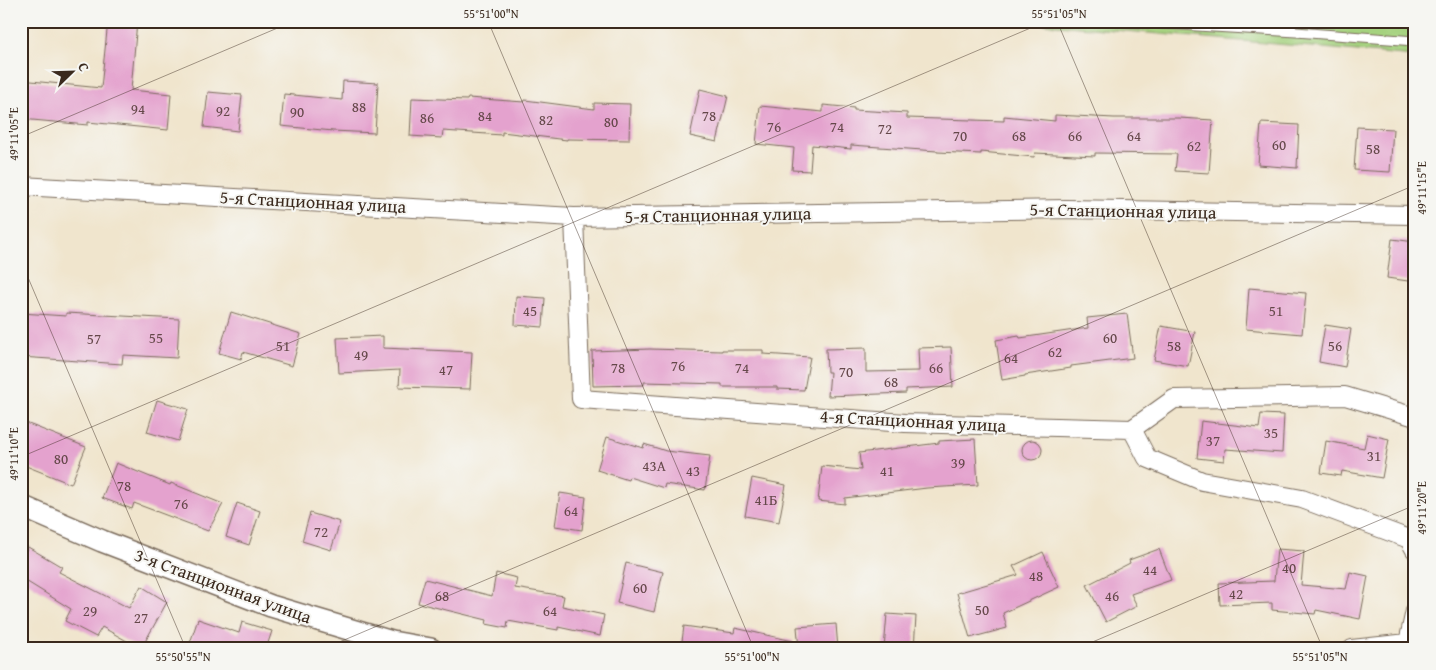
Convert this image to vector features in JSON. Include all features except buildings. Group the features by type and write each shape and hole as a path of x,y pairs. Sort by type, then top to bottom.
{"street":[{"name":"5-я Станционная улица","path":"21,186 574,217 1066,209 1415,215"},
{"name":"4-я Станционная улица","path":"574,217 581,399 905,423 1132,429"},
{"path":"1415,417 1345,396 1174,399 1132,429 1147,458 1202,481 1302,499 1409,539 1415,550"},
{"name":"3-я Станционная улица","path":"21,506 102,542 271,606 392,642 431,649"},
{"path":"1352,649 1411,643 1415,611"}],"lane":[{"path":"1116,21 1415,41"},
{"path":"1277,21 1296,32"}],"green space":[{"path":"1010,21 1415,21 1415,56"}]}
